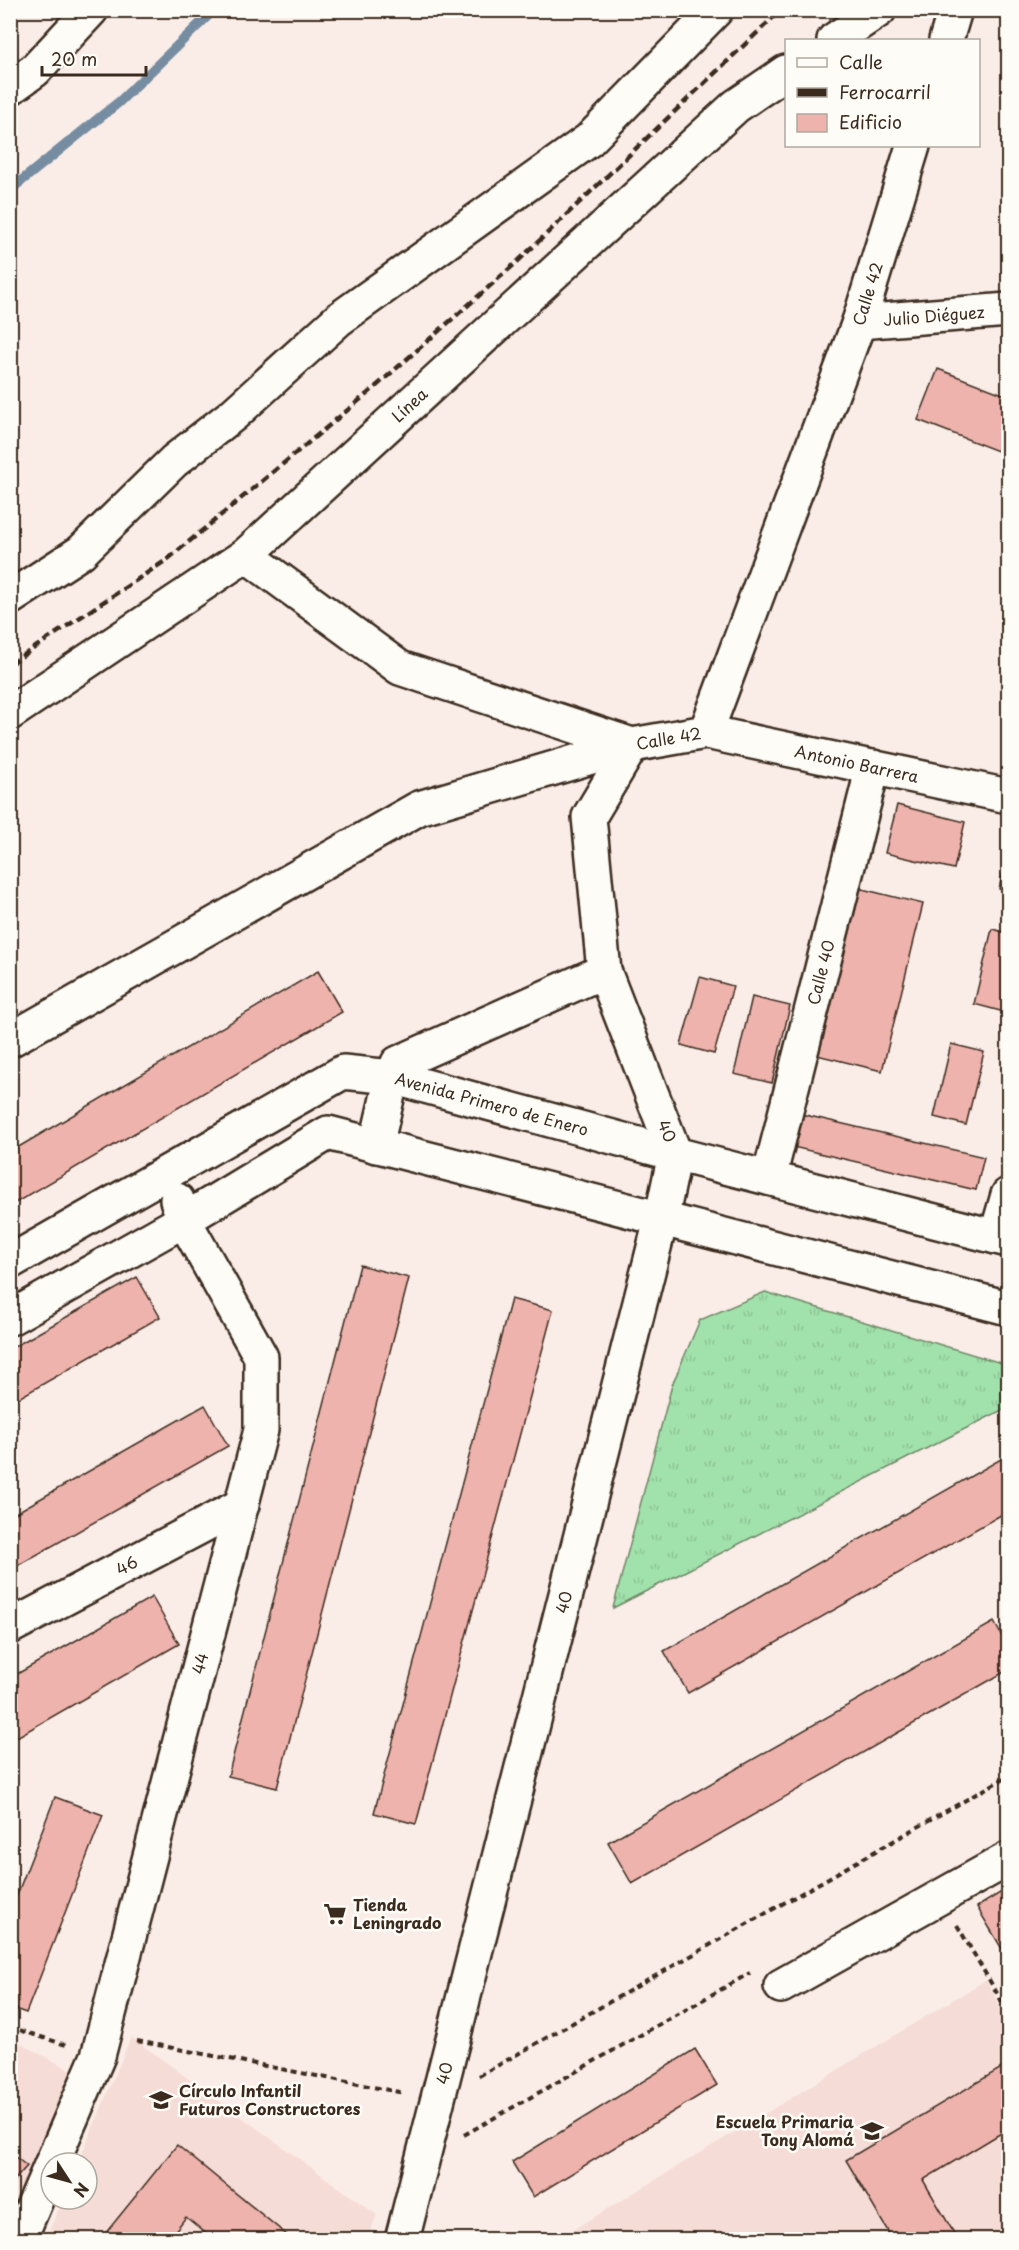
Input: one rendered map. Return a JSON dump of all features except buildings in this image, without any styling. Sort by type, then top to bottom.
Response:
[{"type":"street","points":[[10,88],[35,70],[91,10]]},
{"type":"street","points":[[10,598],[81,552],[174,461],[234,414],[339,319],[589,140],[716,10]]},
{"type":"street","points":[[836,39],[879,10]]},
{"type":"street","points":[[946,39],[955,10]]},
{"type":"street","name":"Línea","points":[[10,713],[246,555],[736,106],[785,73]]},
{"type":"street","name":"Calle 42","points":[[604,971],[589,817],[632,745],[706,732],[859,322],[913,147]]},
{"type":"street","name":"Julio Diéguez","points":[[859,322],[1008,310]]},
{"type":"street","points":[[246,555],[400,668],[632,745]]},
{"type":"street","name":"Antonio Barrera","points":[[706,732],[1008,796]]},
{"type":"street","points":[[10,1040],[419,808],[632,745]]},
{"type":"street","name":"Calle 40","points":[[769,1178],[873,767]]},
{"type":"street","points":[[376,1146],[392,1077],[398,1063],[604,971]]},
{"type":"street","name":"40","points":[[402,2240],[661,1220],[675,1154],[604,971]]},
{"type":"street","name":"Avenida Primero de Enero","points":[[10,1262],[343,1072],[392,1077],[1002,1239]]},
{"type":"street","points":[[10,1318],[184,1220],[328,1133],[1008,1308]]},
{"type":"street","name":"44","points":[[57,2151],[101,2045],[261,1430],[261,1357],[184,1220],[167,1174]]},
{"type":"street","points":[[1002,1239],[1008,1195]]},
{"type":"street","name":"46","points":[[10,1627],[242,1505]]},
{"type":"street","points":[[781,1986],[1008,1860]]},
{"type":"street","name":"44","points":[[19,2240],[39,2194]]},
{"type":"path","points":[[10,2027],[101,2045],[437,2100],[1008,1776]]},
{"type":"path","points":[[941,1897],[1008,2012]]},
{"type":"path","points":[[423,2158],[751,1972]]},
{"type":"shaded area","name":"Escuela Primaria Tony Alomá","points":[[986,1980],[1008,2023],[1008,2239],[556,2240]]},
{"type":"shaded area","name":"Círculo Infantil Futuros Constructores","points":[[131,2037],[377,2215],[367,2239],[45,2240],[58,2211],[99,2211],[99,2151],[83,2151]]},
{"type":"shaded area","points":[[11,2038],[72,2071],[11,2223]]},
{"type":"green space","points":[[765,1292],[1008,1365],[1008,1407],[613,1608],[672,1385],[700,1320]]},
{"type":"waterway","points":[[10,190],[119,102],[214,10]]},
{"type":"railway","points":[[10,664],[168,559],[373,389],[516,263],[781,10]]},
{"type":"place","name":"Tienda Leningrado","points":[[335,1914]]},
{"type":"place","name":"Círculo Infantil Futuros Constructores","points":[[161,2100]]},
{"type":"place","name":"Escuela Primaria Tony Alomá","points":[[872,2131]]}]
